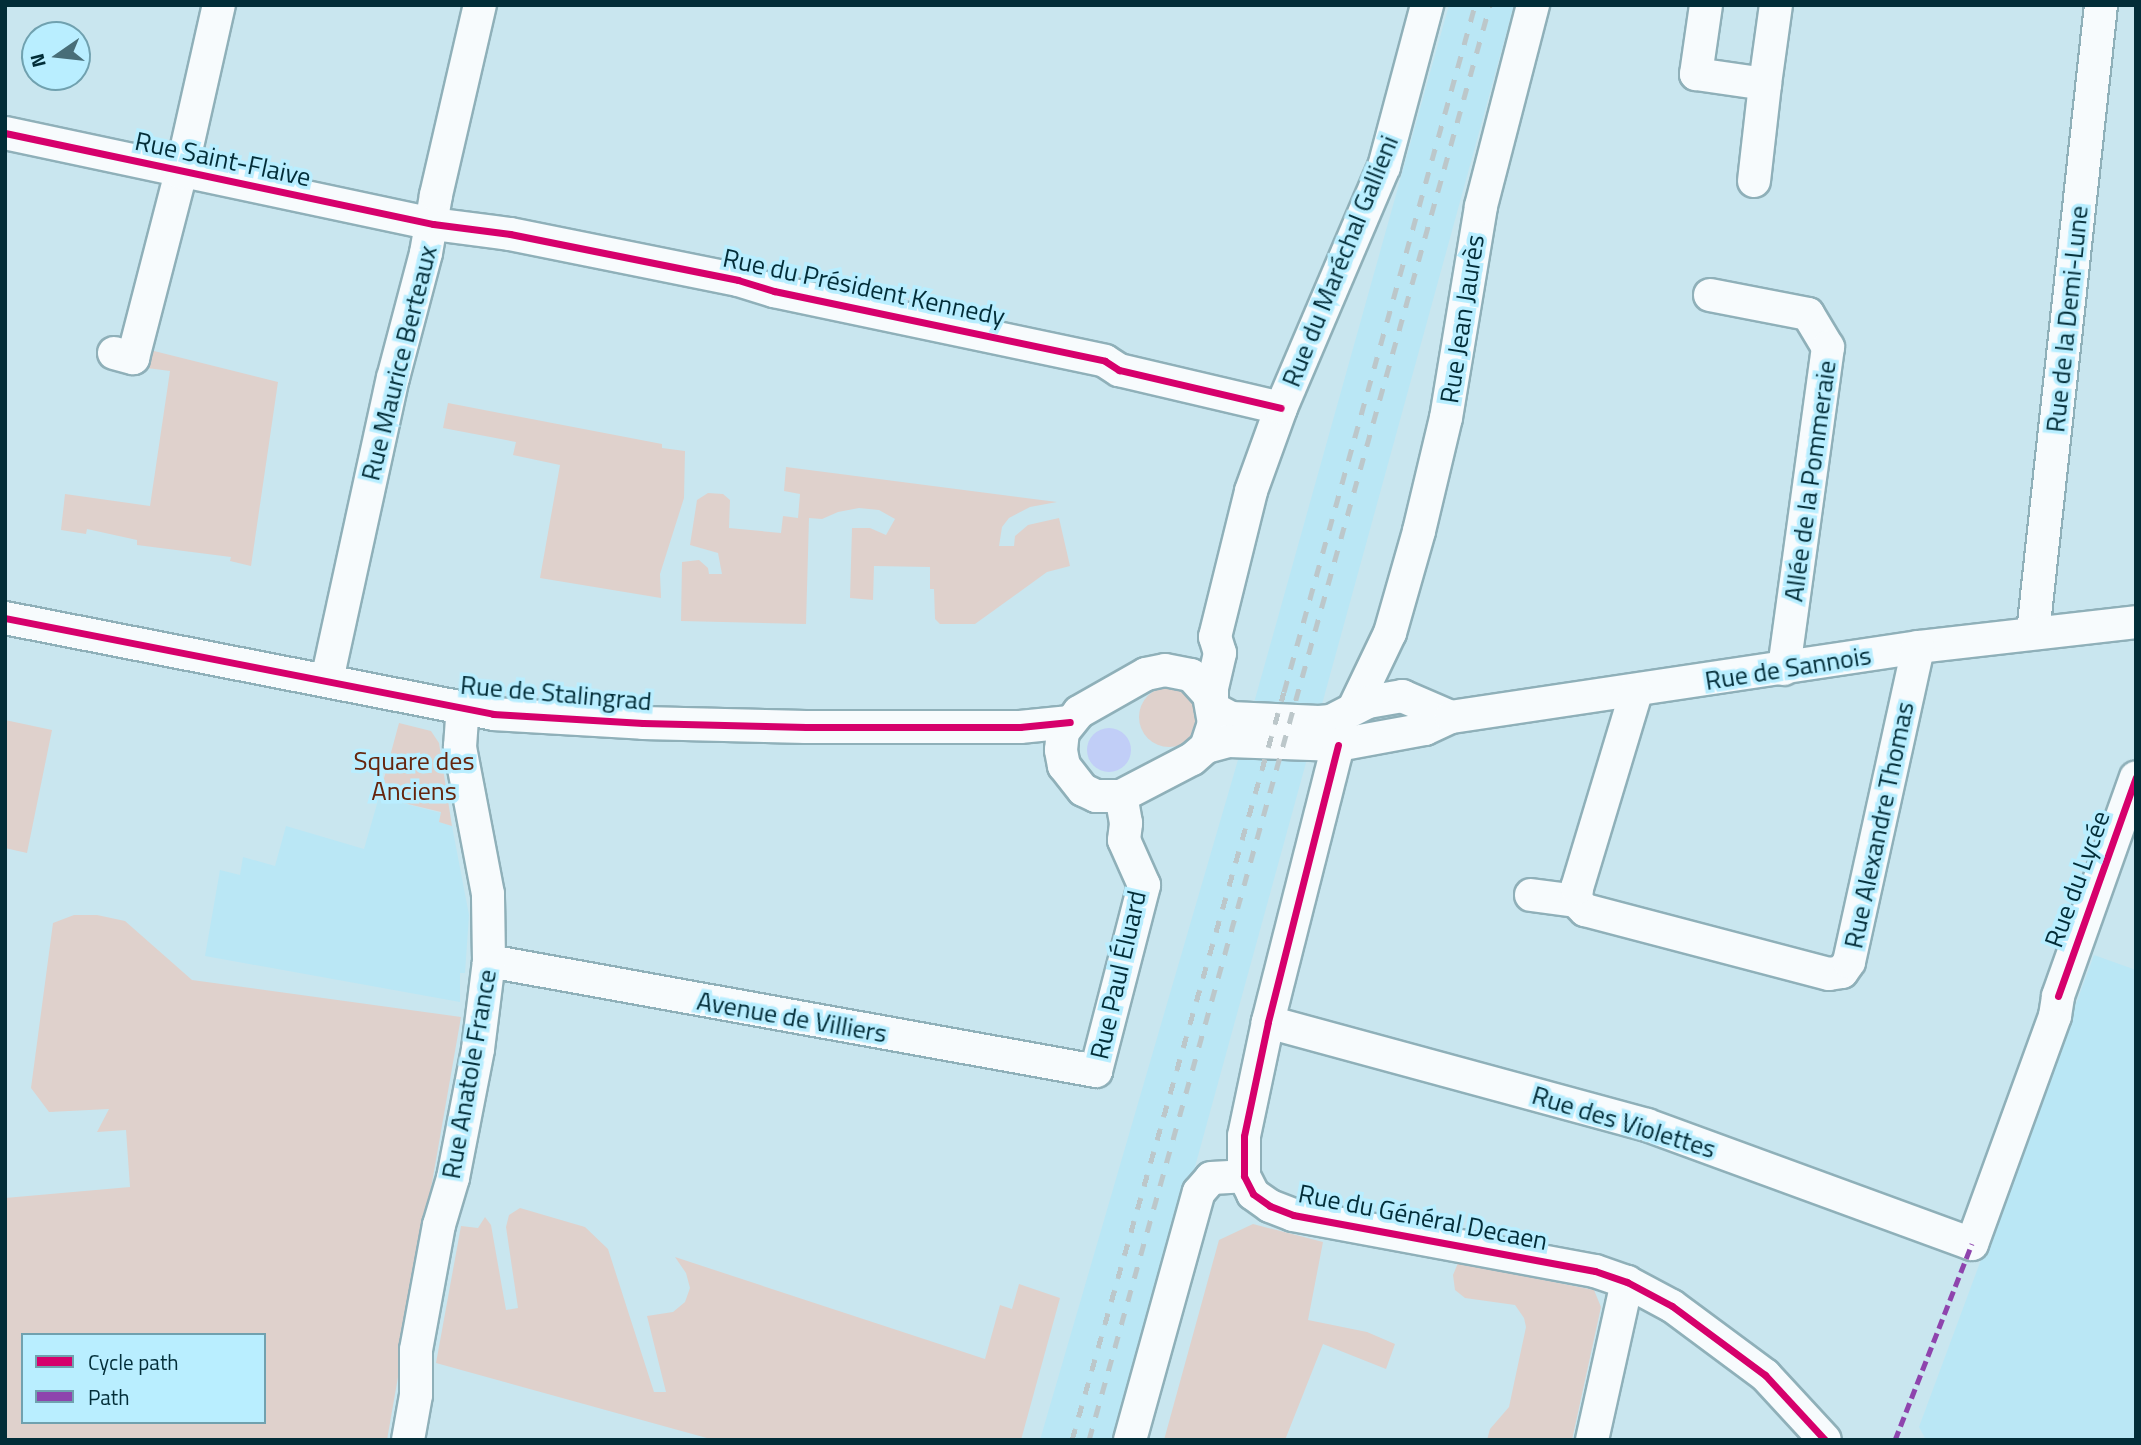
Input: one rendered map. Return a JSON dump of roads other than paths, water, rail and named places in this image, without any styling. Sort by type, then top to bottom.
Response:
[{"type":"street","points":[[114,353],[133,358],[181,173],[219,5]]},
{"type":"street","name":"Rue Maurice Berteaux","points":[[327,680],[393,378],[433,224],[436,195],[480,5]]},
{"type":"street","name":"Rue du Maréchal Gallieni","points":[[1213,706],[1220,653],[1215,637],[1251,491],[1281,408],[1384,167],[1427,5]]},
{"type":"street","name":"Rue Jean Jaurès","points":[[1355,706],[1390,633],[1446,418],[1480,206],[1533,5]]},
{"type":"street","points":[[1706,5],[1696,74],[1765,84]]},
{"type":"street","points":[[1754,181],[1776,5]]},
{"type":"street","name":"Rue de la Demi-Lune","points":[[2033,633],[2101,5]]},
{"type":"street","name":"Rue Saint-Flaive","points":[[5,133],[181,173],[433,224]]},
{"type":"street","name":"Rue du Président Kennedy","points":[[433,224],[510,234],[738,280],[774,291],[1105,361],[1119,370],[1281,408]]},
{"type":"street","name":"Allée de la Pommeraie","points":[[1710,295],[1808,314],[1828,347],[1784,669]]},
{"type":"street","name":"Rue de Stalingrad","points":[[5,618],[506,715],[695,725],[937,728],[1070,722]]},
{"type":"street","name":"Rue de Sannois","points":[[1206,747],[1229,741],[1348,744],[1425,729],[1451,717],[1918,647],[2132,624]]},
{"type":"street","name":"Rue Jean Jaurès","points":[[1390,633],[1390,696]]},
{"type":"street","points":[[1165,670],[1191,675],[1201,684],[1213,706],[1214,723],[1206,747],[1192,759],[1109,796],[1074,783],[1064,766],[1061,740],[1070,722],[1079,712],[1146,674],[1165,670],[1215,637]]},
{"type":"street","name":"Rue Alexandre Thomas","points":[[1531,895],[1576,901],[1585,910],[1829,974],[1842,972],[1849,962],[1918,647]]},
{"type":"street","points":[[1576,901],[1577,888],[1636,691]]},
{"type":"street","points":[[1130,1440],[1199,1192],[1211,1178],[1244,1177],[1244,1136],[1268,1022],[1348,744],[1380,722],[1390,696]]},
{"type":"street","points":[[1213,706],[1231,718],[1319,722],[1331,721],[1355,706],[1390,696],[1402,696],[1451,717]]},
{"type":"street","name":"Rue Anatole France","points":[[408,1440],[416,1395],[416,1350],[439,1225],[453,1178],[478,1049],[489,961],[488,894],[460,747],[463,708]]},
{"type":"street","name":"Rue du Lycée","points":[[1972,1244],[2055,1016],[2058,996],[2136,777]]},
{"type":"street","name":"Rue Paul Éluard","points":[[1096,1071],[1144,885],[1124,840],[1112,832],[1109,796]]},
{"type":"street","name":"Avenue de Villiers","points":[[489,961],[1096,1071]]},
{"type":"street","name":"Rue des Violettes","points":[[1268,1022],[1647,1125],[1972,1244]]},
{"type":"street","name":"Rue du Général Decaen","points":[[1244,1177],[1260,1201],[1293,1215],[1595,1271],[1627,1282],[1672,1306],[1765,1375],[1825,1440]]},
{"type":"street","points":[[1592,1440],[1627,1282]]},
{"type":"railway","points":[[1072,1440],[1475,5]]},
{"type":"railway","points":[[1089,1440],[1490,5]]},
{"type":"park label","name":"Square des Anciens","points":[[414,776]]}]
